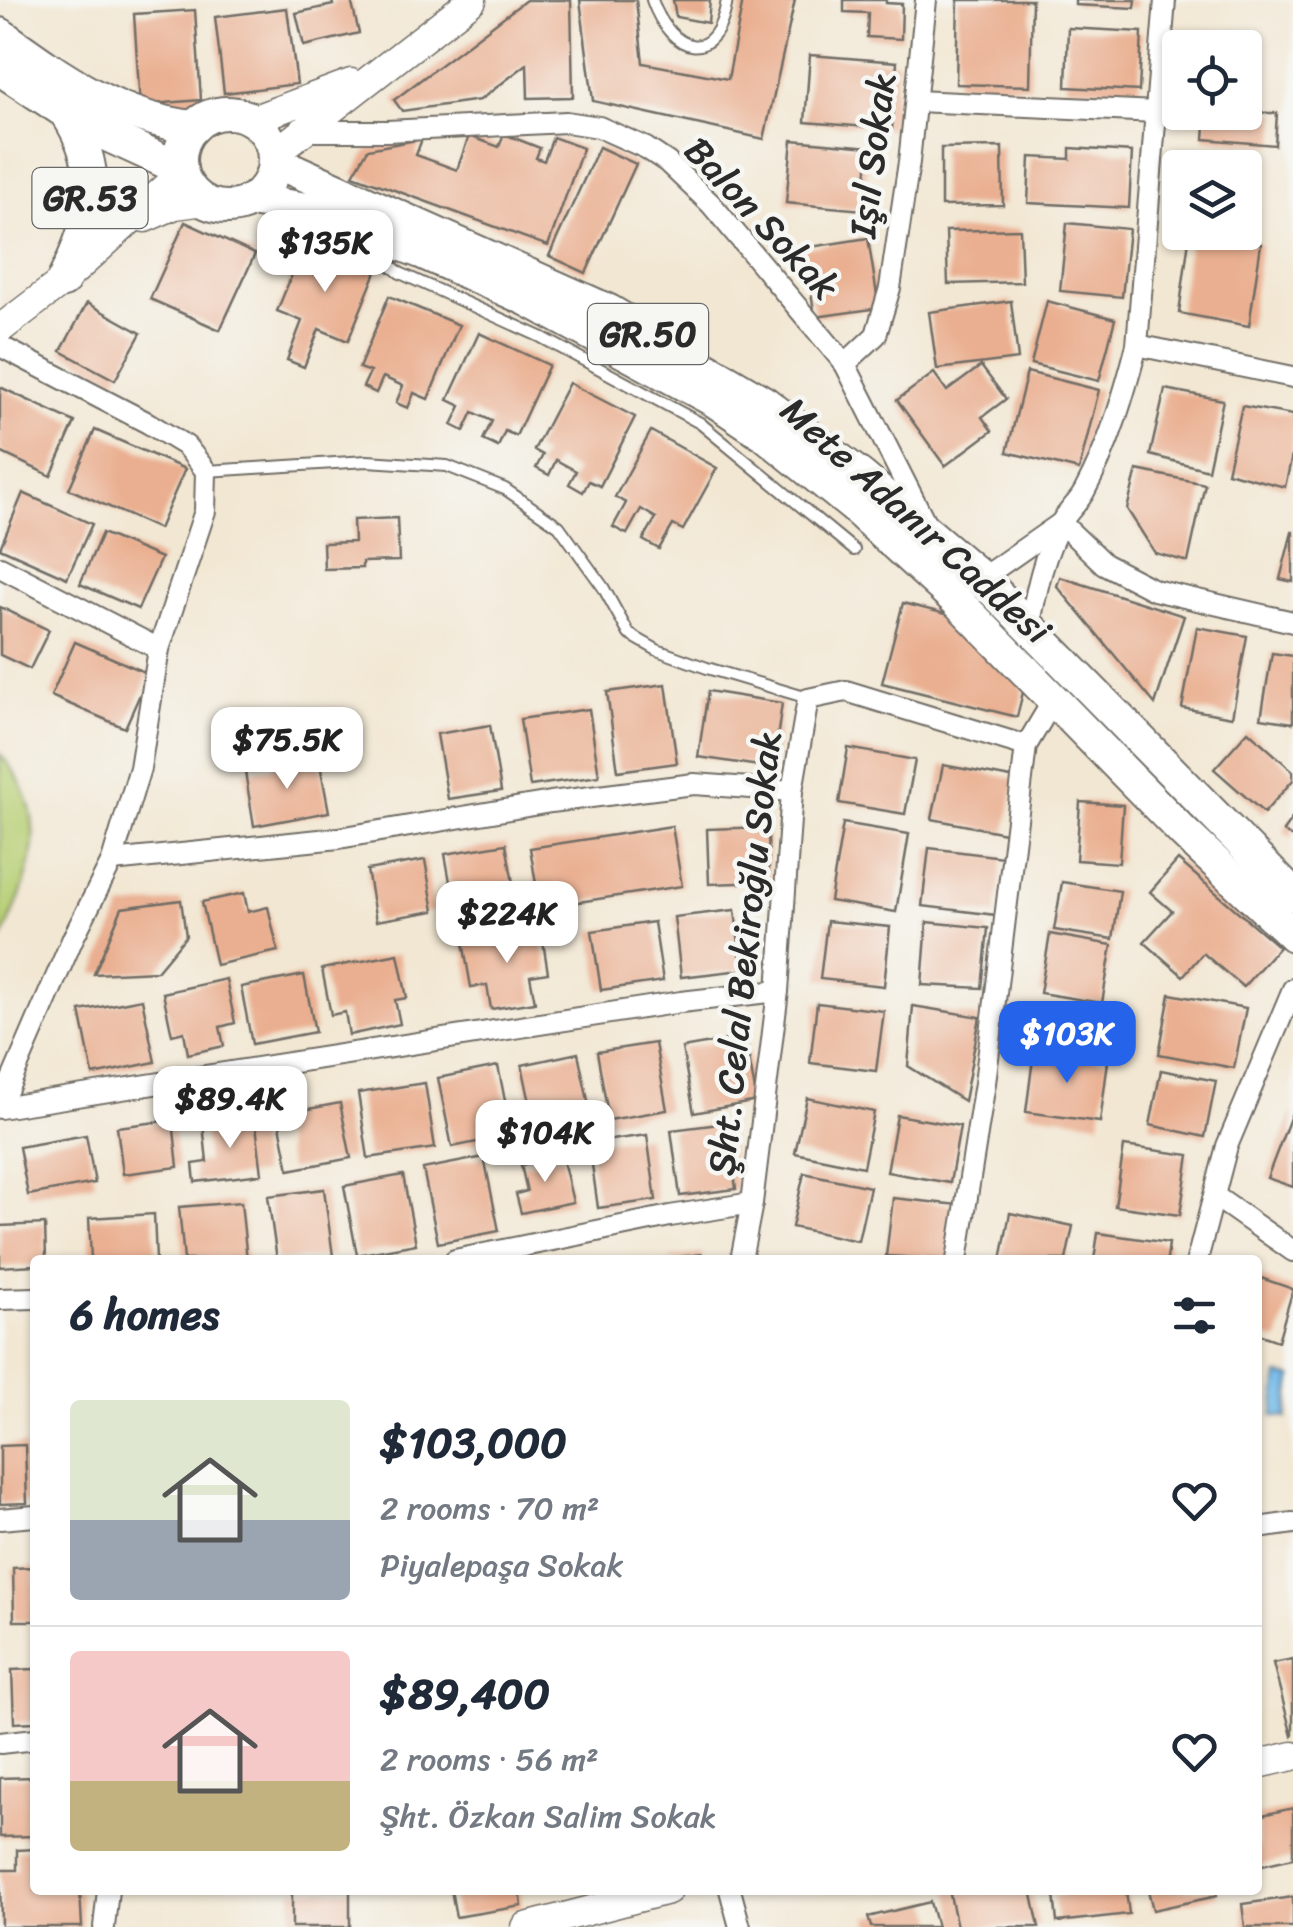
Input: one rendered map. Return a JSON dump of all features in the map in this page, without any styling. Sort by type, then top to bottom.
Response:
[{"type":"main road","points":[[0,34],[100,99],[157,123],[194,126]]},
{"type":"main road","points":[[0,69],[67,114],[181,171]]},
{"type":"main road","points":[[205,201],[187,184],[181,171],[182,146],[194,126],[222,113],[238,114],[263,129],[274,158],[271,176],[263,190],[250,200]]},
{"type":"main road","name":"GR.53","points":[[63,281],[83,242],[90,207],[88,157],[83,139],[67,114]]},
{"type":"main road","name":"Mete Adanır Caddesi","points":[[274,158],[608,311],[765,403],[862,476],[980,578],[1293,895]]},
{"type":"main road","name":"Mete Adanır Caddesi","points":[[250,200],[313,210],[526,299],[707,412],[764,434],[853,506],[956,600],[1184,833],[1293,935]]},
{"type":"main road","name":"GR.50","points":[[205,201],[236,206],[250,200]]},
{"type":"street","points":[[274,158],[472,0]]},
{"type":"street","name":"Işıl Sokak","points":[[845,364],[876,335],[890,288],[926,0]]},
{"type":"street","points":[[1029,628],[1038,582],[1061,523],[1083,494],[1102,452],[1124,397],[1137,345],[1165,0]]},
{"type":"street","points":[[252,120],[376,74]]},
{"type":"street","points":[[916,101],[1157,112]]},
{"type":"street","name":"Balon Sokak","points":[[306,131],[566,122],[599,126],[629,138],[668,162],[711,204],[845,364],[932,536]]},
{"type":"street","name":"GR.53","points":[[126,226],[181,171]]},
{"type":"street","name":"GR.53","points":[[126,226],[175,205],[205,201]]},
{"type":"street","points":[[63,281],[126,226]]},
{"type":"street","name":"GR.53","points":[[0,329],[63,281]]},
{"type":"street","points":[[1137,345],[1293,377]]},
{"type":"street","points":[[0,346],[148,422],[186,446],[206,471],[204,510],[160,649],[140,768],[112,861],[73,938],[0,1108]]},
{"type":"street","points":[[956,600],[980,578],[1061,523]]},
{"type":"street","points":[[1061,523],[1104,564],[1154,590],[1293,622]]},
{"type":"street","points":[[0,567],[160,649]]},
{"type":"street","name":"Şht. Celal Bekiroğlu Sokak","points":[[742,1255],[778,991],[792,791],[808,698],[846,691],[1026,746]]},
{"type":"street","points":[[958,1255],[984,1083],[1026,746],[1054,698]]},
{"type":"street","points":[[112,861],[339,838],[550,802],[694,784],[792,791]]},
{"type":"street","points":[[1199,1255],[1227,1146],[1293,989]]},
{"type":"street","points":[[0,1108],[681,1002],[778,991]]},
{"type":"street","points":[[1216,1197],[1293,1251]]},
{"type":"street","points":[[479,1255],[752,1203]]},
{"type":"street","points":[[0,1300],[30,1298]]},
{"type":"street","points":[[0,1519],[30,1516]]},
{"type":"street","points":[[1262,1527],[1293,1523]]},
{"type":"street","points":[[0,1743],[30,1740]]},
{"type":"street","points":[[1262,1763],[1293,1756]]},
{"type":"street","points":[[104,1927],[107,1895]]},
{"type":"street","points":[[731,1895],[740,1927]]},
{"type":"street","points":[[526,1927],[620,1896]]},
{"type":"lane","points":[[652,0],[658,19],[671,36],[696,46],[714,38],[722,26],[727,0]]},
{"type":"lane","points":[[707,412],[854,550]]},
{"type":"lane","points":[[206,471],[367,461],[447,466],[506,489],[558,526],[603,587],[628,634],[657,650],[808,698]]},
{"type":"green space","points":[[0,754],[18,778],[28,801],[33,847],[21,894],[0,944]]},
{"type":"water","points":[[1279,1375],[1292,1377],[1287,1418],[1273,1416]]},
{"type":"building","points":[[332,0],[351,0],[359,33],[304,46],[296,13],[333,5]]},
{"type":"building","points":[[526,0],[571,0],[573,97],[528,98],[527,64],[480,100],[402,111],[394,100]]},
{"type":"building","points":[[580,0],[636,0],[643,63],[728,79],[743,0],[795,0],[764,139],[593,101]]},
{"type":"building","points":[[673,0],[710,0],[708,23],[676,17]]},
{"type":"building","points":[[844,0],[902,4],[901,39],[867,37],[868,13],[844,12]]},
{"type":"building","points":[[958,0],[1032,0],[1030,86],[956,84]]},
{"type":"building","points":[[1075,0],[1136,0],[1135,8],[1075,5]]},
{"type":"building","points":[[287,8],[297,84],[224,93],[215,17]]},
{"type":"building","points":[[195,10],[201,100],[140,105],[134,14]]},
{"type":"building","points":[[1068,28],[1142,32],[1139,91],[1066,87]]},
{"type":"building","points":[[810,55],[897,62],[892,129],[805,122]]},
{"type":"building","points":[[1262,113],[1277,113],[1275,145],[1204,139],[1205,130],[1262,130]]},
{"type":"building","points":[[504,134],[540,148],[536,158],[544,161],[553,137],[583,148],[548,246],[353,175],[368,149],[422,139],[416,155],[457,170],[469,136],[499,147]]},
{"type":"building","points":[[792,140],[869,147],[863,210],[786,203]]},
{"type":"building","points":[[599,147],[636,164],[586,273],[549,256]]},
{"type":"building","points":[[1002,147],[1003,205],[941,206],[941,148]]},
{"type":"building","points":[[1070,148],[1132,152],[1129,208],[1028,203],[1030,157],[1070,159]]},
{"type":"building","points":[[185,222],[255,254],[220,330],[150,299]]},
{"type":"building","points":[[1067,223],[1129,229],[1122,297],[1060,291]]},
{"type":"building","points":[[1020,229],[1022,282],[948,284],[946,231]]},
{"type":"building","points":[[307,238],[378,267],[348,341],[319,329],[304,367],[287,360],[302,321],[277,311]]},
{"type":"building","points":[[868,238],[879,308],[815,317],[804,248]]},
{"type":"building","points":[[1188,250],[1260,250],[1249,326],[1179,313]]},
{"type":"building","points":[[389,296],[459,325],[428,399],[414,393],[408,408],[396,403],[403,386],[383,377],[376,393],[363,387],[370,372],[359,368]]},
{"type":"building","points":[[1011,301],[1018,359],[937,369],[929,312]]},
{"type":"building","points":[[1047,301],[1115,319],[1099,381],[1031,364]]},
{"type":"building","points":[[87,303],[141,333],[115,380],[61,351]]},
{"type":"building","points":[[479,333],[549,365],[516,436],[505,431],[498,447],[483,440],[492,421],[473,412],[464,431],[452,425],[461,406],[448,400]]},
{"type":"building","points":[[981,366],[1006,399],[982,417],[992,431],[945,466],[897,400],[934,373],[947,391]]},
{"type":"building","points":[[1027,372],[1099,390],[1079,470],[1007,452]]},
{"type":"building","points":[[569,383],[635,417],[600,486],[589,481],[583,492],[569,484],[576,471],[556,460],[549,475],[536,468],[543,455],[534,450]]},
{"type":"building","points":[[0,387],[75,422],[51,476],[0,452]]},
{"type":"building","points":[[1165,389],[1223,400],[1208,470],[1150,455]]},
{"type":"building","points":[[1242,406],[1293,415],[1293,451],[1285,487],[1227,472]]},
{"type":"building","points":[[95,430],[185,469],[159,529],[69,489]]},
{"type":"building","points":[[651,431],[717,468],[683,530],[673,525],[659,549],[643,540],[656,518],[641,509],[627,534],[613,527],[626,503],[615,497]]},
{"type":"building","points":[[1137,470],[1205,484],[1188,562],[1155,553],[1127,509]]},
{"type":"building","points":[[23,493],[92,524],[67,578],[0,548]]},
{"type":"building","points":[[397,518],[399,561],[362,562],[362,568],[324,569],[323,543],[354,542],[353,520]]},
{"type":"building","points":[[1293,532],[1293,582],[1280,579]]},
{"type":"building","points":[[102,533],[161,558],[138,609],[80,584]]},
{"type":"building","points":[[1060,577],[1184,616],[1155,704],[1057,586]]},
{"type":"building","points":[[903,603],[954,616],[1024,688],[1017,717],[882,683]]},
{"type":"building","points":[[0,607],[49,630],[30,669],[0,655]]},
{"type":"building","points":[[1197,627],[1247,636],[1232,717],[1182,708]]},
{"type":"building","points":[[75,642],[149,674],[125,728],[51,696]]},
{"type":"building","points":[[1272,653],[1293,656],[1293,723],[1261,718]]},
{"type":"building","points":[[666,684],[677,763],[618,771],[607,692]]},
{"type":"building","points":[[708,691],[782,703],[773,768],[698,757]]},
{"type":"building","points":[[589,709],[599,776],[530,786],[520,719]]},
{"type":"building","points":[[490,725],[501,791],[448,799],[437,734]]},
{"type":"building","points":[[1248,731],[1293,771],[1293,780],[1264,813],[1214,769]]},
{"type":"building","points":[[848,748],[915,760],[905,814],[839,803]]},
{"type":"building","points":[[319,759],[329,812],[254,826],[245,772]]},
{"type":"building","points":[[943,765],[1016,779],[1005,833],[932,819]]},
{"type":"building","points":[[1080,802],[1123,805],[1119,863],[1076,860]]},
{"type":"building","points":[[1293,817],[1293,838],[1283,831]]},
{"type":"building","points":[[843,823],[909,834],[896,912],[830,901]]},
{"type":"building","points":[[672,826],[682,886],[540,908],[530,848]]},
{"type":"building","points":[[768,827],[769,882],[709,884],[707,829]]},
{"type":"building","points":[[506,844],[518,911],[457,921],[445,854]]},
{"type":"building","points":[[929,848],[1003,857],[996,915],[922,906]]},
{"type":"building","points":[[425,860],[434,911],[376,921],[367,870]]},
{"type":"building","points":[[1178,860],[1279,947],[1243,987],[1203,953],[1183,976],[1144,942],[1172,911],[1150,892]]},
{"type":"building","points":[[1062,882],[1120,891],[1113,939],[1054,930]]},
{"type":"building","points":[[244,893],[248,912],[268,907],[278,951],[216,965],[202,902]]},
{"type":"building","points":[[181,900],[186,936],[157,971],[94,974],[122,908]]},
{"type":"building","points":[[735,910],[742,970],[681,977],[674,917]]},
{"type":"building","points":[[827,921],[890,927],[884,986],[820,979]]},
{"type":"building","points":[[654,922],[663,981],[601,990],[592,931]]},
{"type":"building","points":[[927,922],[988,928],[982,988],[922,985]]},
{"type":"building","points":[[541,929],[548,973],[530,976],[535,1002],[491,1009],[487,985],[471,987],[463,942]]},
{"type":"building","points":[[1050,934],[1112,945],[1102,1003],[1040,993]]},
{"type":"building","points":[[398,954],[407,998],[395,1000],[400,1024],[349,1035],[345,1012],[331,1015],[322,969]]},
{"type":"building","points":[[304,975],[315,1032],[252,1044],[241,987]]},
{"type":"building","points":[[226,979],[235,1023],[220,1027],[224,1046],[188,1054],[184,1032],[172,1035],[163,993]]},
{"type":"building","points":[[1170,994],[1246,1008],[1234,1068],[1159,1054]]},
{"type":"building","points":[[142,999],[155,1062],[93,1075],[80,1011]]},
{"type":"building","points":[[817,1003],[884,1011],[876,1071],[810,1063]]},
{"type":"building","points":[[913,1006],[980,1017],[964,1101],[908,1066]]},
{"type":"building","points":[[745,1037],[757,1101],[694,1113],[682,1048]]},
{"type":"building","points":[[655,1043],[667,1110],[609,1120],[597,1052]]},
{"type":"building","points":[[1034,1051],[1108,1061],[1100,1122],[1026,1112]]},
{"type":"building","points":[[578,1053],[590,1110],[534,1122],[522,1065]]},
{"type":"building","points":[[498,1066],[512,1135],[452,1147],[438,1078]]},
{"type":"building","points":[[1161,1070],[1216,1081],[1205,1137],[1150,1125]]},
{"type":"building","points":[[425,1083],[435,1148],[368,1158],[358,1093]]},
{"type":"building","points":[[807,1098],[874,1112],[863,1167],[795,1153]]},
{"type":"building","points":[[340,1103],[351,1158],[289,1170],[278,1115]]},
{"type":"building","points":[[1293,1110],[1293,1187],[1267,1178]]},
{"type":"building","points":[[897,1115],[960,1126],[950,1183],[887,1172]]},
{"type":"building","points":[[255,1117],[262,1174],[195,1182],[193,1164],[207,1162],[203,1124]]},
{"type":"building","points":[[173,1120],[178,1167],[123,1174],[117,1127]]},
{"type":"building","points":[[728,1123],[736,1189],[680,1196],[671,1130]]},
{"type":"building","points":[[86,1135],[95,1183],[28,1195],[19,1147]]},
{"type":"building","points":[[647,1135],[656,1200],[598,1208],[589,1143]]},
{"type":"building","points":[[1124,1146],[1189,1155],[1180,1215],[1115,1206]]},
{"type":"building","points":[[562,1156],[573,1202],[521,1213],[516,1194],[527,1191],[521,1165]]},
{"type":"building","points":[[484,1157],[499,1231],[438,1243],[423,1169]]},
{"type":"building","points":[[804,1173],[870,1187],[858,1241],[792,1227]]},
{"type":"building","points":[[403,1175],[416,1244],[357,1255],[344,1186]]},
{"type":"building","points":[[324,1189],[333,1255],[276,1255],[268,1196]]},
{"type":"building","points":[[893,1198],[959,1205],[953,1255],[886,1255]]},
{"type":"building","points":[[241,1202],[246,1255],[184,1255],[179,1207]]},
{"type":"building","points":[[1010,1213],[1073,1226],[1067,1255],[1002,1255]]},
{"type":"building","points":[[154,1214],[156,1255],[91,1255],[89,1218]]},
{"type":"building","points":[[45,1224],[46,1255],[30,1255],[30,1265],[0,1267],[0,1226]]},
{"type":"building","points":[[1098,1233],[1169,1243],[1168,1255],[1095,1255]]},
{"type":"building","points":[[1262,1278],[1293,1289],[1278,1341],[1262,1335]]},
{"type":"building","points":[[25,1445],[27,1503],[0,1504],[0,1446]]},
{"type":"building","points":[[30,1567],[30,1621],[14,1621],[13,1568]]},
{"type":"building","points":[[1293,1659],[1293,1735],[1292,1736],[1273,1663]]},
{"type":"building","points":[[30,1669],[30,1722],[14,1723],[12,1670]]},
{"type":"building","points":[[30,1777],[30,1836],[0,1837],[0,1778]]},
{"type":"building","points":[[1293,1808],[1293,1858],[1262,1865],[1262,1815]]},
{"type":"building","points":[[30,1849],[30,1895],[80,1895],[82,1927],[1,1927],[0,1870],[17,1870],[17,1850]]},
{"type":"building","points":[[292,1895],[350,1895],[350,1927],[292,1927]]},
{"type":"building","points":[[452,1895],[521,1895],[522,1906],[456,1917]]},
{"type":"building","points":[[950,1895],[1032,1895],[1039,1927],[957,1927]]},
{"type":"building","points":[[1054,1895],[1127,1895],[1129,1914],[1057,1922]]},
{"type":"building","points":[[1149,1895],[1217,1895],[1217,1896],[1153,1910]]},
{"type":"building","points":[[1293,1897],[1293,1927],[1245,1927],[1242,1904]]},
{"type":"building","points":[[930,1902],[937,1927],[871,1927],[868,1917]]}]
